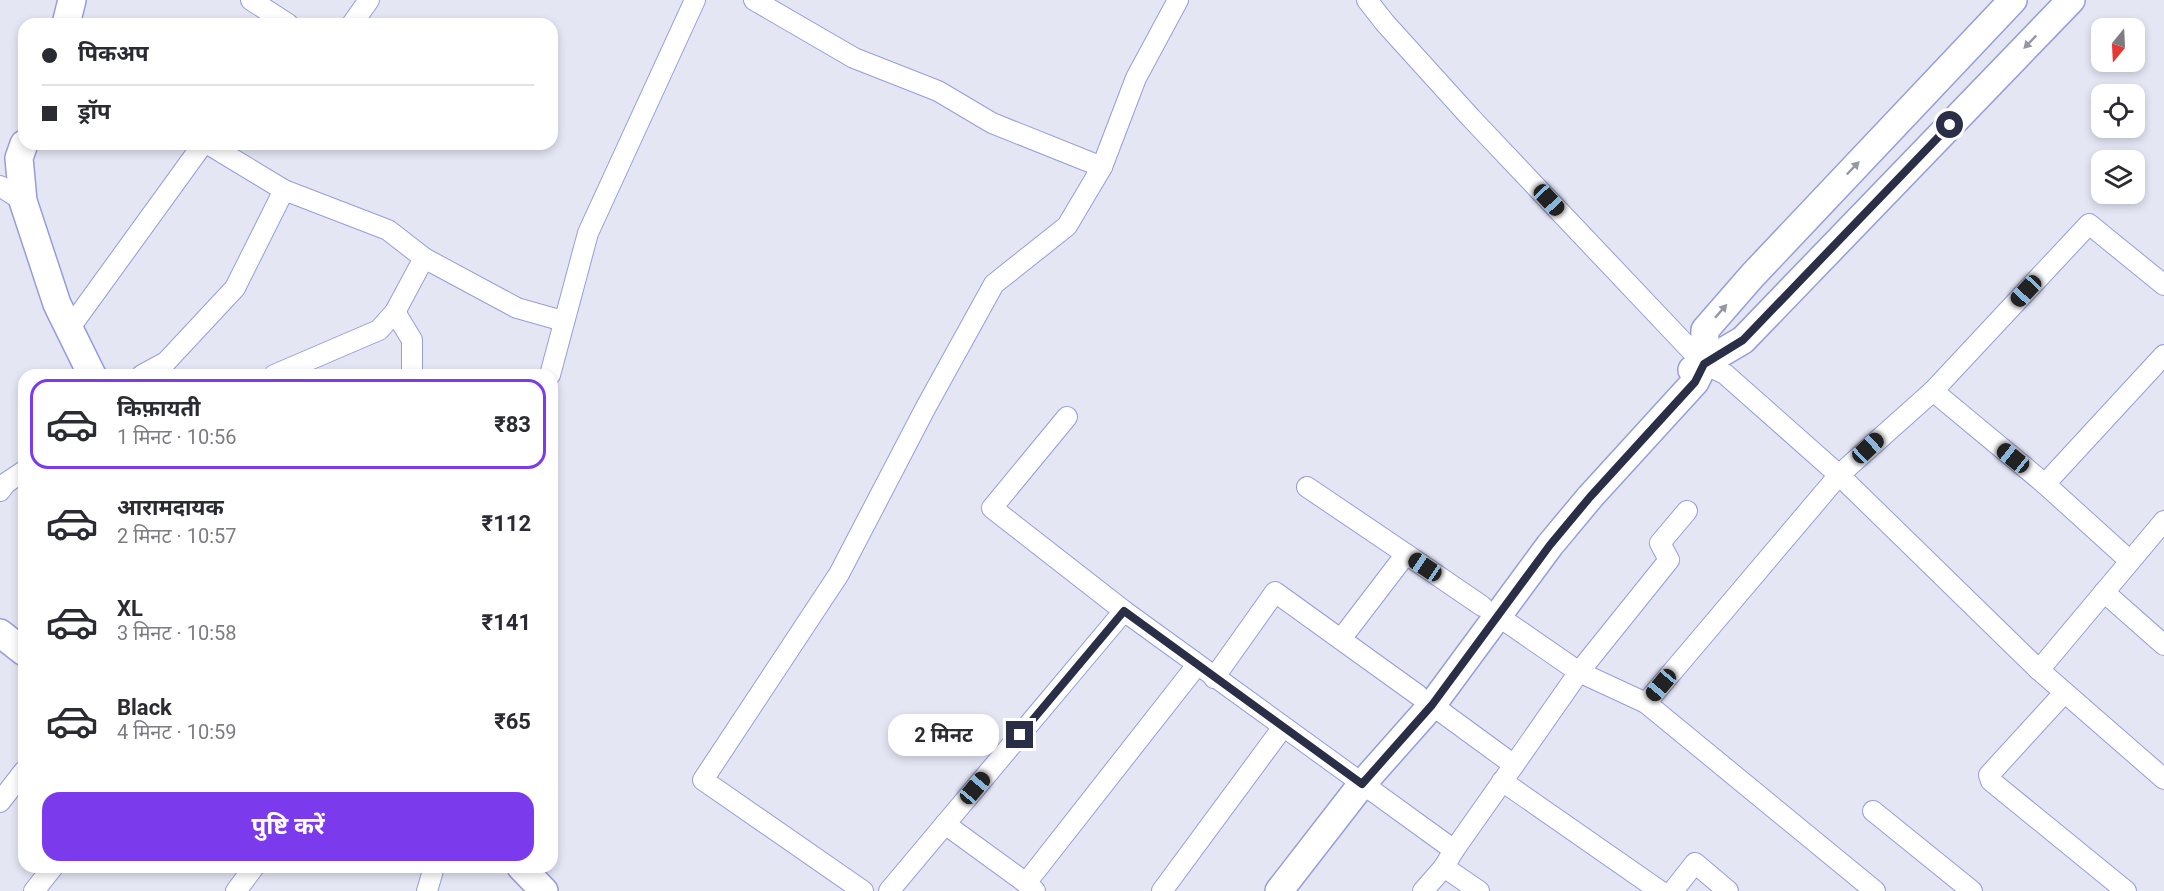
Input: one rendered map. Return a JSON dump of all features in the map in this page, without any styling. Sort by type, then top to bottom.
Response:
[{"type":"street","points":[[68,18],[72,0]]},
{"type":"street","points":[[251,0],[279,18]]},
{"type":"street","points":[[356,18],[369,0]]},
{"type":"street","points":[[551,369],[588,233],[695,0]]},
{"type":"street","points":[[754,0],[854,58],[939,91],[992,123],[1102,167]]},
{"type":"street","points":[[863,891],[703,780],[838,574],[926,406],[994,284],[1067,226],[1102,167],[1136,78],[1178,0]]},
{"type":"street","points":[[1367,0],[1471,118],[1704,364],[1725,374],[1839,475],[2038,670],[2164,779]]},
{"type":"street","points":[[1704,364],[1705,330],[1752,276],[2013,0]]},
{"type":"street","points":[[1279,891],[1362,784],[1490,611],[1534,536],[1575,489],[1687,373],[1743,340],[2071,0]]},
{"type":"street","points":[[22,150],[19,159],[23,201],[57,304],[89,369]]},
{"type":"street","points":[[69,329],[202,150]]},
{"type":"street","points":[[216,150],[284,190],[388,230],[424,258],[517,308],[563,321]]},
{"type":"street","points":[[0,186],[23,201]]},
{"type":"street","points":[[153,369],[166,362],[235,288],[284,190]]},
{"type":"street","points":[[1646,703],[1839,475],[1932,391],[2089,224],[2164,285]]},
{"type":"street","points":[[288,369],[379,330],[395,312],[424,258]]},
{"type":"street","points":[[395,312],[412,340],[412,369]]},
{"type":"street","points":[[2045,484],[2164,355]]},
{"type":"street","points":[[1932,391],[2045,484],[2130,561]]},
{"type":"street","points":[[1067,417],[992,508],[1124,611],[1362,784],[1449,859],[1479,891]]},
{"type":"street","points":[[0,491],[6,483],[18,475]]},
{"type":"street","points":[[1307,486],[1580,672],[1646,703],[1875,891]]},
{"type":"street","points":[[1423,891],[1449,859],[1580,672],[1669,560],[1660,543],[1687,511]]},
{"type":"street","points":[[2038,670],[2164,521]]},
{"type":"street","points":[[1341,639],[1406,554]]},
{"type":"street","points":[[1214,678],[1275,592],[1514,765]]},
{"type":"street","points":[[2104,592],[2164,645]]},
{"type":"street","points":[[889,891],[1124,611]]},
{"type":"street","points":[[0,633],[18,647]]},
{"type":"street","points":[[945,824],[1030,887],[1197,665]]},
{"type":"street","points":[[2064,693],[1989,775],[1992,781],[2126,891]]},
{"type":"street","points":[[1162,891],[1283,727]]},
{"type":"street","points":[[0,802],[18,779]]},
{"type":"street","points":[[1502,781],[1660,891]]},
{"type":"street","points":[[1873,811],[1972,891]]},
{"type":"street","points":[[1673,891],[1695,863],[1728,891]]},
{"type":"street","points":[[34,891],[48,873]]},
{"type":"street","points":[[236,891],[250,873]]},
{"type":"street","points":[[427,891],[433,873]]},
{"type":"street","points":[[527,873],[544,891]]},
{"type":"route","points":[[1020,735],[1124,611],[1362,784],[1432,705],[1550,545],[1590,497],[1695,382],[1704,364],[1743,340],[1950,125]]}]
